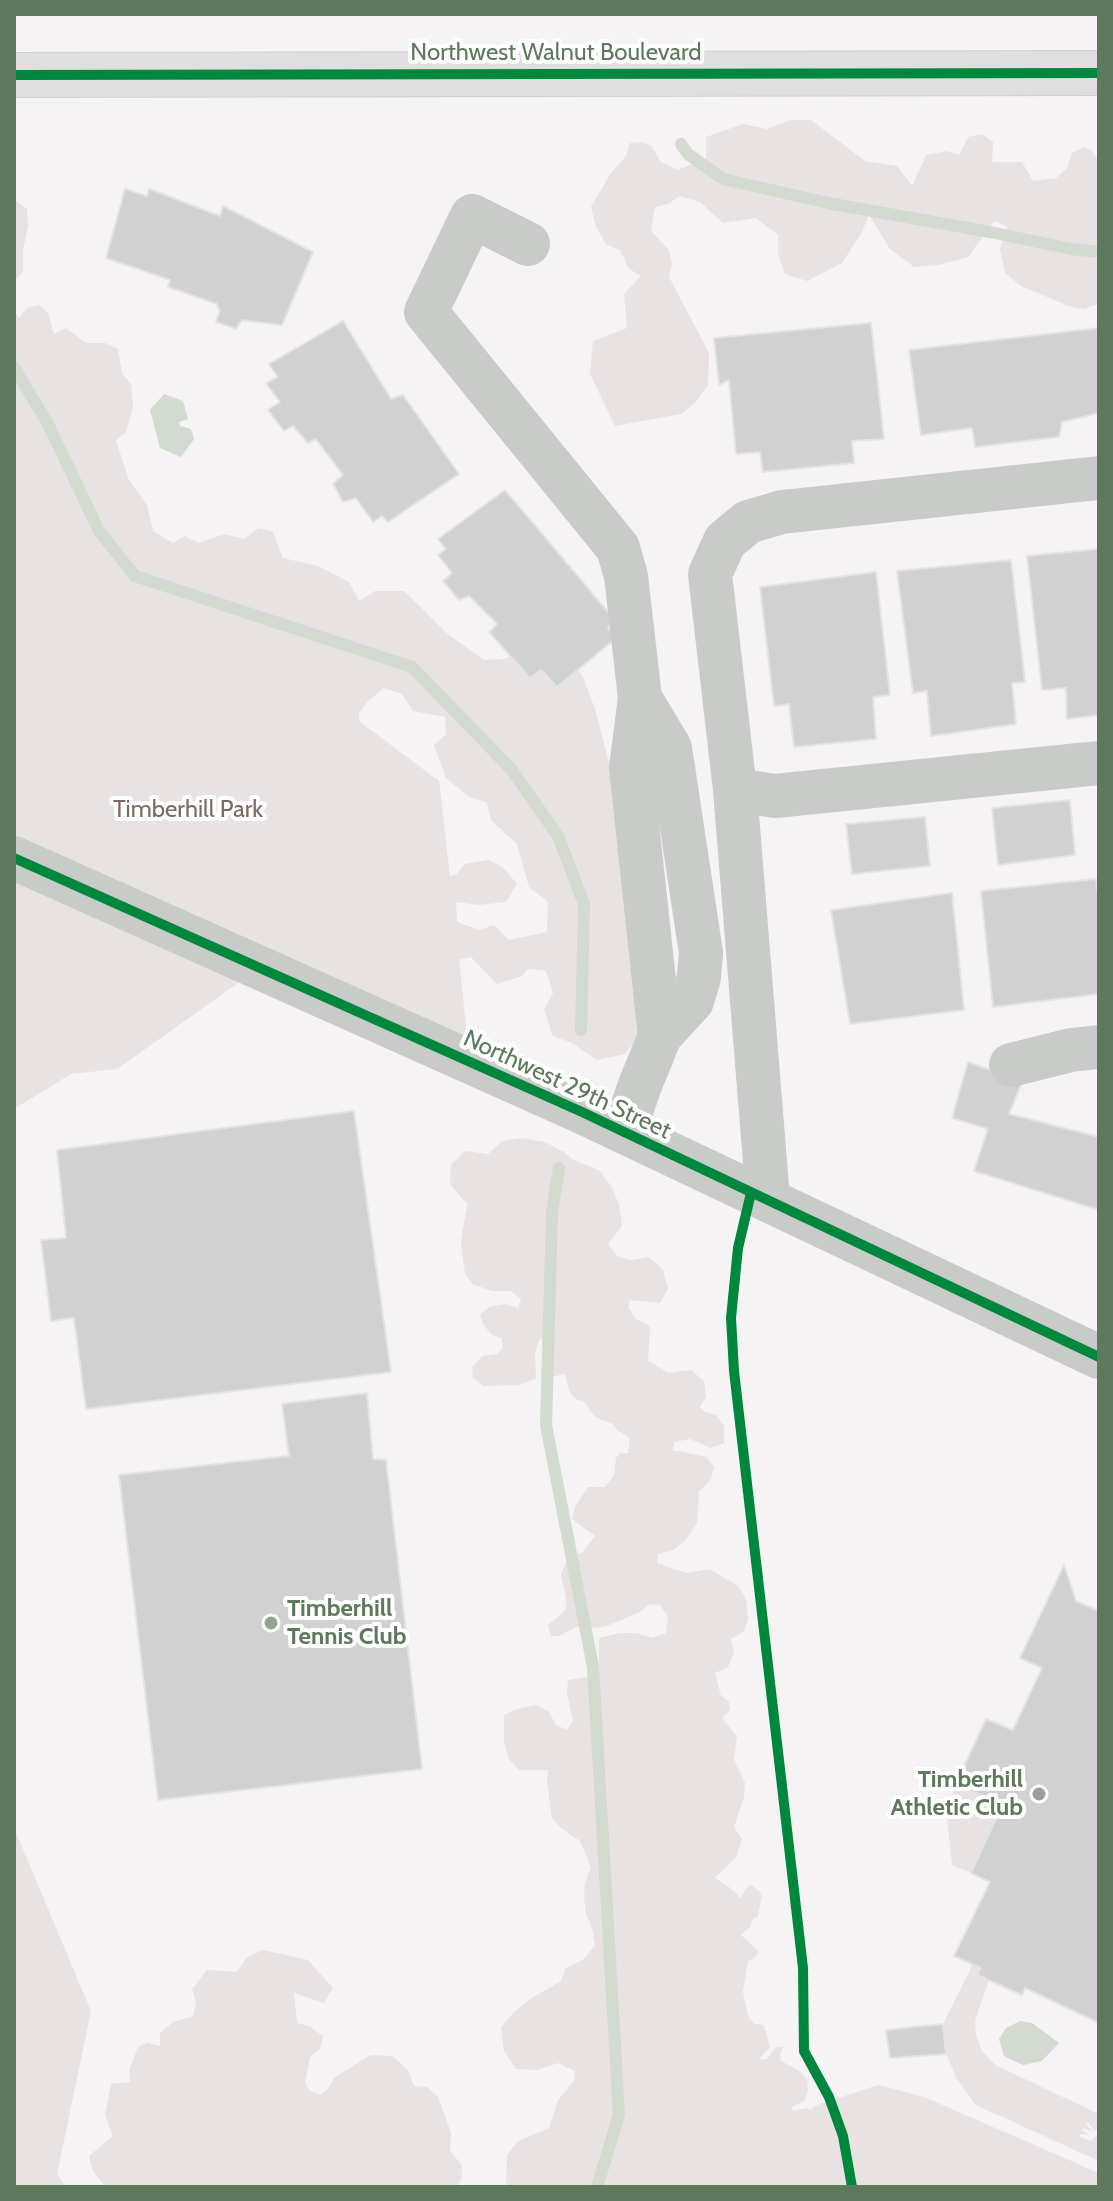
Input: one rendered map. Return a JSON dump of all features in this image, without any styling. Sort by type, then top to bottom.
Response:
[{"type":"main road","name":"Northwest Walnut Boulevard","points":[[14,75],[1099,73]]},
{"type":"street","points":[[528,244],[472,216],[426,312],[618,548],[626,576],[640,698],[631,768],[660,1036]]},
{"type":"street","points":[[768,1199],[735,790],[710,574],[725,541],[748,522],[782,512],[1099,478]]},
{"type":"street","points":[[624,1132],[660,1036],[692,1001],[699,977],[701,953],[670,748],[640,698]]},
{"type":"street","points":[[735,790],[775,796],[1099,763]]},
{"type":"street","points":[[641,851],[685,849]]},
{"type":"street","name":"Northwest 29th Street","points":[[14,858],[624,1132],[1099,1357]]},
{"type":"street","points":[[1011,1065],[1071,1050],[1099,1047]]},
{"type":"green space","points":[[790,120],[811,120],[865,161],[897,166],[912,186],[926,155],[947,151],[959,155],[968,137],[982,134],[993,142],[992,162],[1022,162],[1033,181],[1056,178],[1067,168],[1072,153],[1084,147],[1092,151],[1099,162],[1099,303],[1084,309],[1071,307],[1021,286],[1005,273],[1000,249],[1007,226],[994,221],[968,257],[939,265],[914,267],[890,249],[869,215],[842,263],[807,281],[785,274],[778,254],[778,235],[756,218],[723,223],[700,202],[680,196],[668,204],[655,207],[651,231],[669,250],[672,264],[669,277],[709,353],[708,385],[696,402],[681,414],[615,426],[590,374],[593,341],[627,328],[624,294],[641,276],[628,268],[621,251],[606,244],[596,227],[591,207],[609,176],[626,156],[630,143],[642,142],[651,146],[661,162],[678,170],[706,158],[706,137],[743,124],[767,129]]},
{"type":"green space","points":[[14,199],[27,209],[28,226],[23,271],[14,282]]},
{"type":"green space","name":"Timberhill Park","points":[[39,305],[48,313],[54,334],[66,328],[86,343],[105,343],[118,349],[122,373],[131,384],[133,407],[126,432],[116,440],[128,478],[147,505],[153,531],[173,543],[184,536],[199,543],[224,534],[244,539],[258,528],[273,532],[283,558],[318,566],[349,582],[359,601],[375,591],[404,591],[449,635],[484,660],[503,659],[538,648],[573,662],[583,677],[595,709],[612,774],[642,1032],[625,1054],[597,1060],[572,1043],[553,1036],[544,1010],[553,993],[546,971],[528,969],[522,976],[497,984],[471,957],[459,960],[470,1062],[259,968],[117,1069],[71,1074],[14,1109],[14,311],[19,318],[27,308]],"holes":[[[384,688],[402,694],[413,711],[445,717],[446,734],[434,745],[446,778],[468,796],[487,803],[491,820],[517,844],[529,887],[548,902],[547,932],[509,940],[494,925],[479,930],[457,922],[456,902],[479,905],[506,902],[517,884],[503,867],[488,860],[465,864],[456,875],[450,876],[439,781],[359,721],[359,714],[369,700]]]},
{"type":"green space","points":[[522,1138],[545,1142],[572,1159],[600,1171],[611,1186],[619,1204],[622,1226],[608,1244],[617,1256],[631,1260],[649,1257],[663,1270],[668,1289],[660,1303],[630,1300],[628,1307],[636,1319],[650,1326],[648,1361],[669,1373],[691,1370],[704,1381],[706,1397],[700,1407],[716,1415],[724,1426],[724,1443],[711,1448],[690,1439],[674,1442],[673,1450],[706,1457],[714,1467],[711,1479],[699,1492],[697,1524],[685,1541],[671,1551],[658,1554],[657,1563],[686,1573],[710,1569],[738,1586],[746,1599],[748,1619],[744,1631],[731,1639],[734,1652],[728,1667],[715,1673],[721,1696],[729,1702],[730,1710],[722,1718],[737,1736],[734,1760],[745,1783],[744,1797],[734,1827],[742,1839],[736,1857],[715,1878],[741,1898],[745,1889],[752,1885],[762,1894],[758,1916],[741,1935],[759,1952],[748,1961],[743,1992],[748,2016],[754,2024],[763,2025],[770,2047],[759,2059],[767,2059],[776,2047],[783,2047],[781,2061],[807,2079],[805,2100],[792,2107],[793,2111],[811,2110],[814,2106],[878,2085],[924,2097],[1099,2173],[1099,2187],[506,2187],[507,2155],[518,2141],[549,2128],[558,2100],[574,2081],[575,2071],[558,2063],[537,2070],[516,2069],[504,2051],[501,2027],[532,1998],[561,1981],[566,1968],[583,1960],[595,1945],[584,1898],[591,1867],[580,1841],[552,1818],[548,1770],[519,1770],[509,1759],[504,1742],[504,1715],[536,1705],[549,1712],[556,1725],[567,1730],[573,1721],[567,1693],[568,1680],[588,1677],[599,1682],[599,1638],[637,1633],[651,1638],[666,1633],[668,1617],[660,1605],[650,1604],[640,1612],[607,1626],[594,1628],[581,1625],[559,1636],[551,1636],[548,1625],[566,1610],[561,1575],[567,1559],[583,1552],[595,1536],[572,1519],[575,1507],[588,1487],[605,1487],[614,1475],[616,1458],[620,1453],[628,1453],[630,1438],[613,1424],[595,1417],[584,1402],[576,1399],[569,1391],[565,1374],[545,1378],[544,1373],[551,1366],[552,1341],[545,1337],[539,1340],[535,1354],[536,1378],[520,1385],[483,1386],[473,1378],[472,1367],[483,1356],[497,1354],[503,1348],[502,1339],[491,1334],[480,1314],[489,1307],[506,1304],[518,1308],[521,1299],[511,1291],[492,1291],[472,1284],[465,1274],[461,1242],[467,1204],[450,1184],[451,1165],[465,1151],[488,1154],[502,1141]]},
{"type":"green space","points":[[956,1784],[1002,1805],[971,1873],[952,1865],[946,1809]]},
{"type":"green space","points":[[14,1828],[91,2011],[57,2174],[66,2187],[14,2187]]},
{"type":"green space","points":[[263,1950],[308,1960],[333,1988],[324,2003],[294,1993],[297,2023],[309,2026],[323,2036],[320,2049],[310,2057],[305,2083],[310,2091],[320,2095],[335,2077],[371,2055],[392,2056],[408,2070],[414,2086],[427,2087],[438,2097],[451,2133],[450,2150],[462,2166],[462,2177],[457,2187],[106,2187],[93,2171],[89,2156],[113,2136],[105,2115],[111,2084],[130,2082],[129,2070],[138,2047],[147,2043],[160,2046],[160,2033],[173,2022],[193,2016],[196,2002],[192,1989],[207,1970],[237,1972],[246,1958]]},
{"type":"green space","points":[[973,1964],[981,1968],[977,1975],[989,1980],[975,2020],[982,2051],[995,2065],[1097,2113],[1099,2130],[1095,2131],[1087,2122],[1093,2132],[1083,2128],[1081,2130],[1090,2135],[1079,2136],[1091,2141],[1099,2133],[1099,2161],[976,2105],[957,2079],[946,2054],[943,2024]]},
{"type":"shaded area","points":[[164,394],[183,401],[188,419],[179,422],[180,426],[191,429],[194,439],[181,457],[160,448],[150,410]]},
{"type":"shaded area","points":[[1020,2021],[1032,2023],[1059,2043],[1042,2061],[1023,2065],[1004,2056],[999,2039],[1006,2028]]},
{"type":"building","points":[[125,189],[147,196],[149,189],[220,216],[223,206],[313,252],[282,325],[242,320],[236,329],[216,322],[220,311],[217,304],[168,287],[170,280],[106,258]]},
{"type":"building","points":[[343,321],[391,399],[403,395],[459,474],[388,522],[382,516],[373,522],[356,498],[343,502],[333,484],[343,475],[316,439],[308,443],[293,426],[284,431],[268,410],[280,402],[266,383],[278,377],[269,364]]},
{"type":"building","points":[[871,323],[884,439],[852,441],[854,463],[763,472],[760,452],[736,454],[729,380],[719,385],[714,338]]},
{"type":"building","points":[[1099,328],[1099,413],[1062,422],[1059,437],[975,447],[972,428],[921,435],[909,350]]},
{"type":"building","points":[[505,490],[614,619],[608,628],[616,638],[557,687],[541,670],[530,678],[489,632],[497,624],[469,596],[459,600],[443,581],[452,573],[438,555],[446,549],[438,539]]},
{"type":"building","points":[[1099,549],[1099,715],[1067,719],[1066,688],[1042,690],[1027,556]]},
{"type":"building","points":[[1011,560],[1025,682],[1012,683],[1016,724],[931,736],[927,691],[913,693],[897,571]]},
{"type":"building","points":[[876,572],[890,695],[873,697],[876,739],[794,747],[789,704],[774,706],[760,587]]},
{"type":"building","points":[[1070,800],[1075,855],[998,865],[992,808]]},
{"type":"building","points":[[925,817],[930,866],[852,874],[846,824]]},
{"type":"building","points":[[1096,879],[1099,994],[993,1007],[981,891]]},
{"type":"building","points":[[952,893],[964,1010],[850,1024],[831,910]]},
{"type":"building","points":[[968,1062],[1022,1082],[1009,1114],[1099,1137],[1099,1210],[974,1171],[988,1129],[952,1118]]},
{"type":"building","points":[[354,1111],[391,1372],[86,1409],[74,1318],[51,1321],[41,1240],[66,1238],[57,1150]]},
{"type":"building","name":"Timberhill Tennis Club","points":[[367,1393],[373,1459],[386,1460],[422,1769],[158,1800],[119,1475],[289,1456],[282,1404]]},
{"type":"building","name":"Timberhill Athletic Club","points":[[1064,1565],[1076,1601],[1099,1611],[1099,2023],[1025,1988],[1022,1995],[977,1975],[981,1968],[954,1956],[990,1882],[971,1873],[1002,1805],[956,1784],[986,1719],[1013,1730],[1042,1668],[1020,1658]]},
{"type":"building","points":[[943,2024],[946,2054],[890,2058],[886,2030]]},
{"type":"waterway","points":[[681,144],[688,154],[723,179],[833,204],[1099,252]]},
{"type":"waterway","points":[[14,367],[48,424],[99,531],[135,576],[412,667],[511,769],[558,836],[584,904],[581,1030]]},
{"type":"waterway","points":[[559,1168],[552,1213],[546,1425],[593,1667],[619,2115],[597,2187]]},
{"type":"cycle path","points":[[14,75],[1099,73]]},
{"type":"cycle path","points":[[14,858],[582,1112],[1099,1357]]},
{"type":"cycle path","points":[[751,1193],[738,1248],[731,1318],[734,1371],[803,1968],[804,2051],[829,2097],[843,2136],[852,2187]]},
{"type":"place","name":"Timberhill Tennis Club","points":[[271,1623]]},
{"type":"place","name":"Timberhill Athletic Club","points":[[1039,1794]]}]
